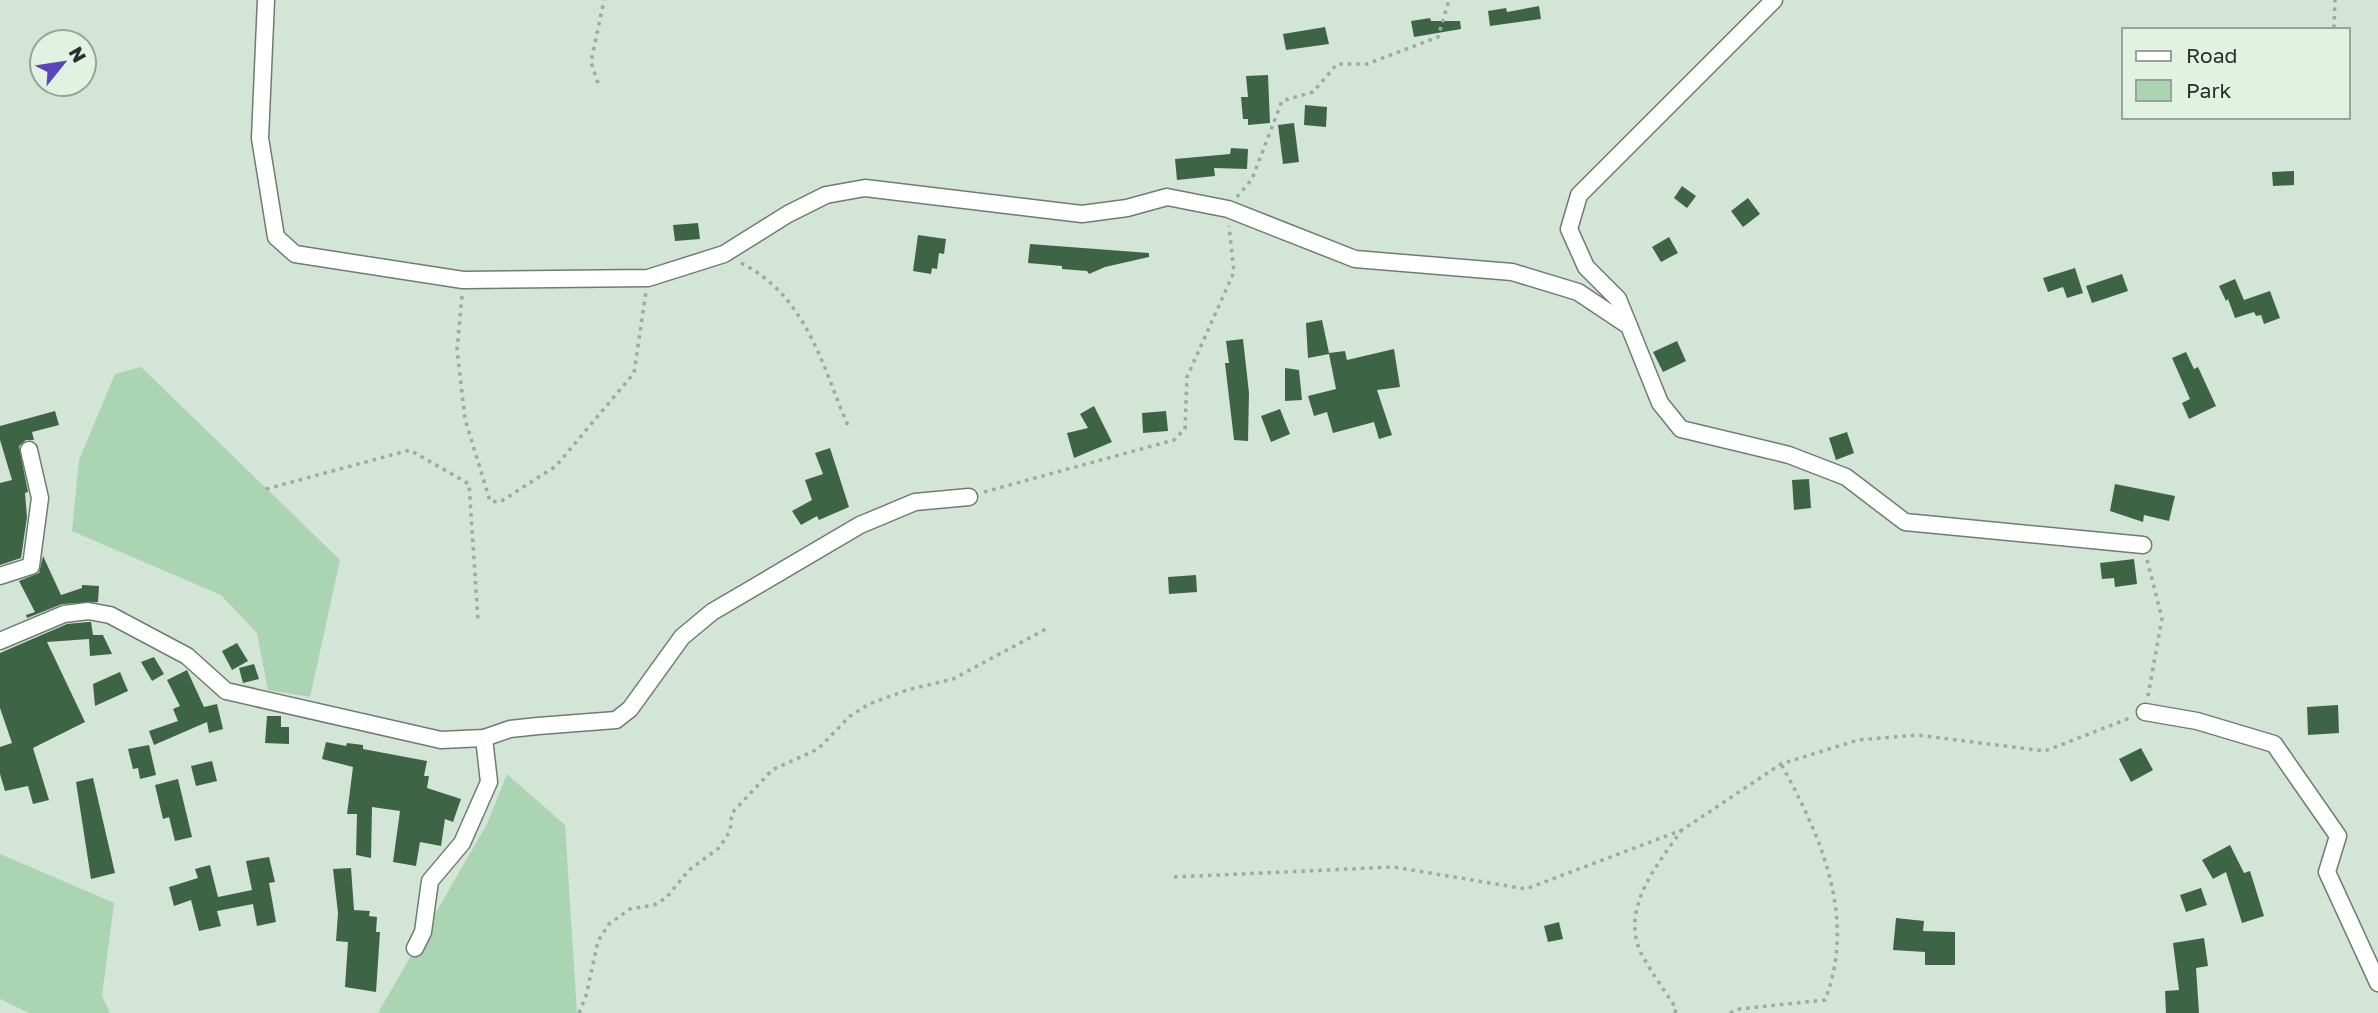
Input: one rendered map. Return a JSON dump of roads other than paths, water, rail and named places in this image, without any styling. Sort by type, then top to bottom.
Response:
[{"type":"street","points":[[267,0],[260,138],[276,237],[295,254],[463,280],[648,278],[724,254],[788,214],[826,195],[865,188],[1082,214],[1127,208],[1167,197],[1227,209],[1355,259],[1512,272],[1578,292],[1629,326]]},
{"type":"street","points":[[1774,0],[1579,195],[1569,229],[1586,267],[1619,299],[1660,403],[1681,429],[1789,455],[1846,477],[1905,522],[2143,545]]},
{"type":"street","points":[[0,576],[31,566],[40,498],[29,450]]},
{"type":"street","points":[[0,641],[64,614],[88,611],[110,615],[187,656],[226,691],[441,740],[484,738],[510,729],[616,720],[631,709],[682,637],[712,612],[860,525],[915,502],[970,497]]},
{"type":"street","points":[[2145,712],[2197,721],[2274,744],[2338,836],[2327,872],[2378,983]]},
{"type":"street","points":[[415,948],[423,932],[430,881],[462,843],[489,782],[484,738]]}]
